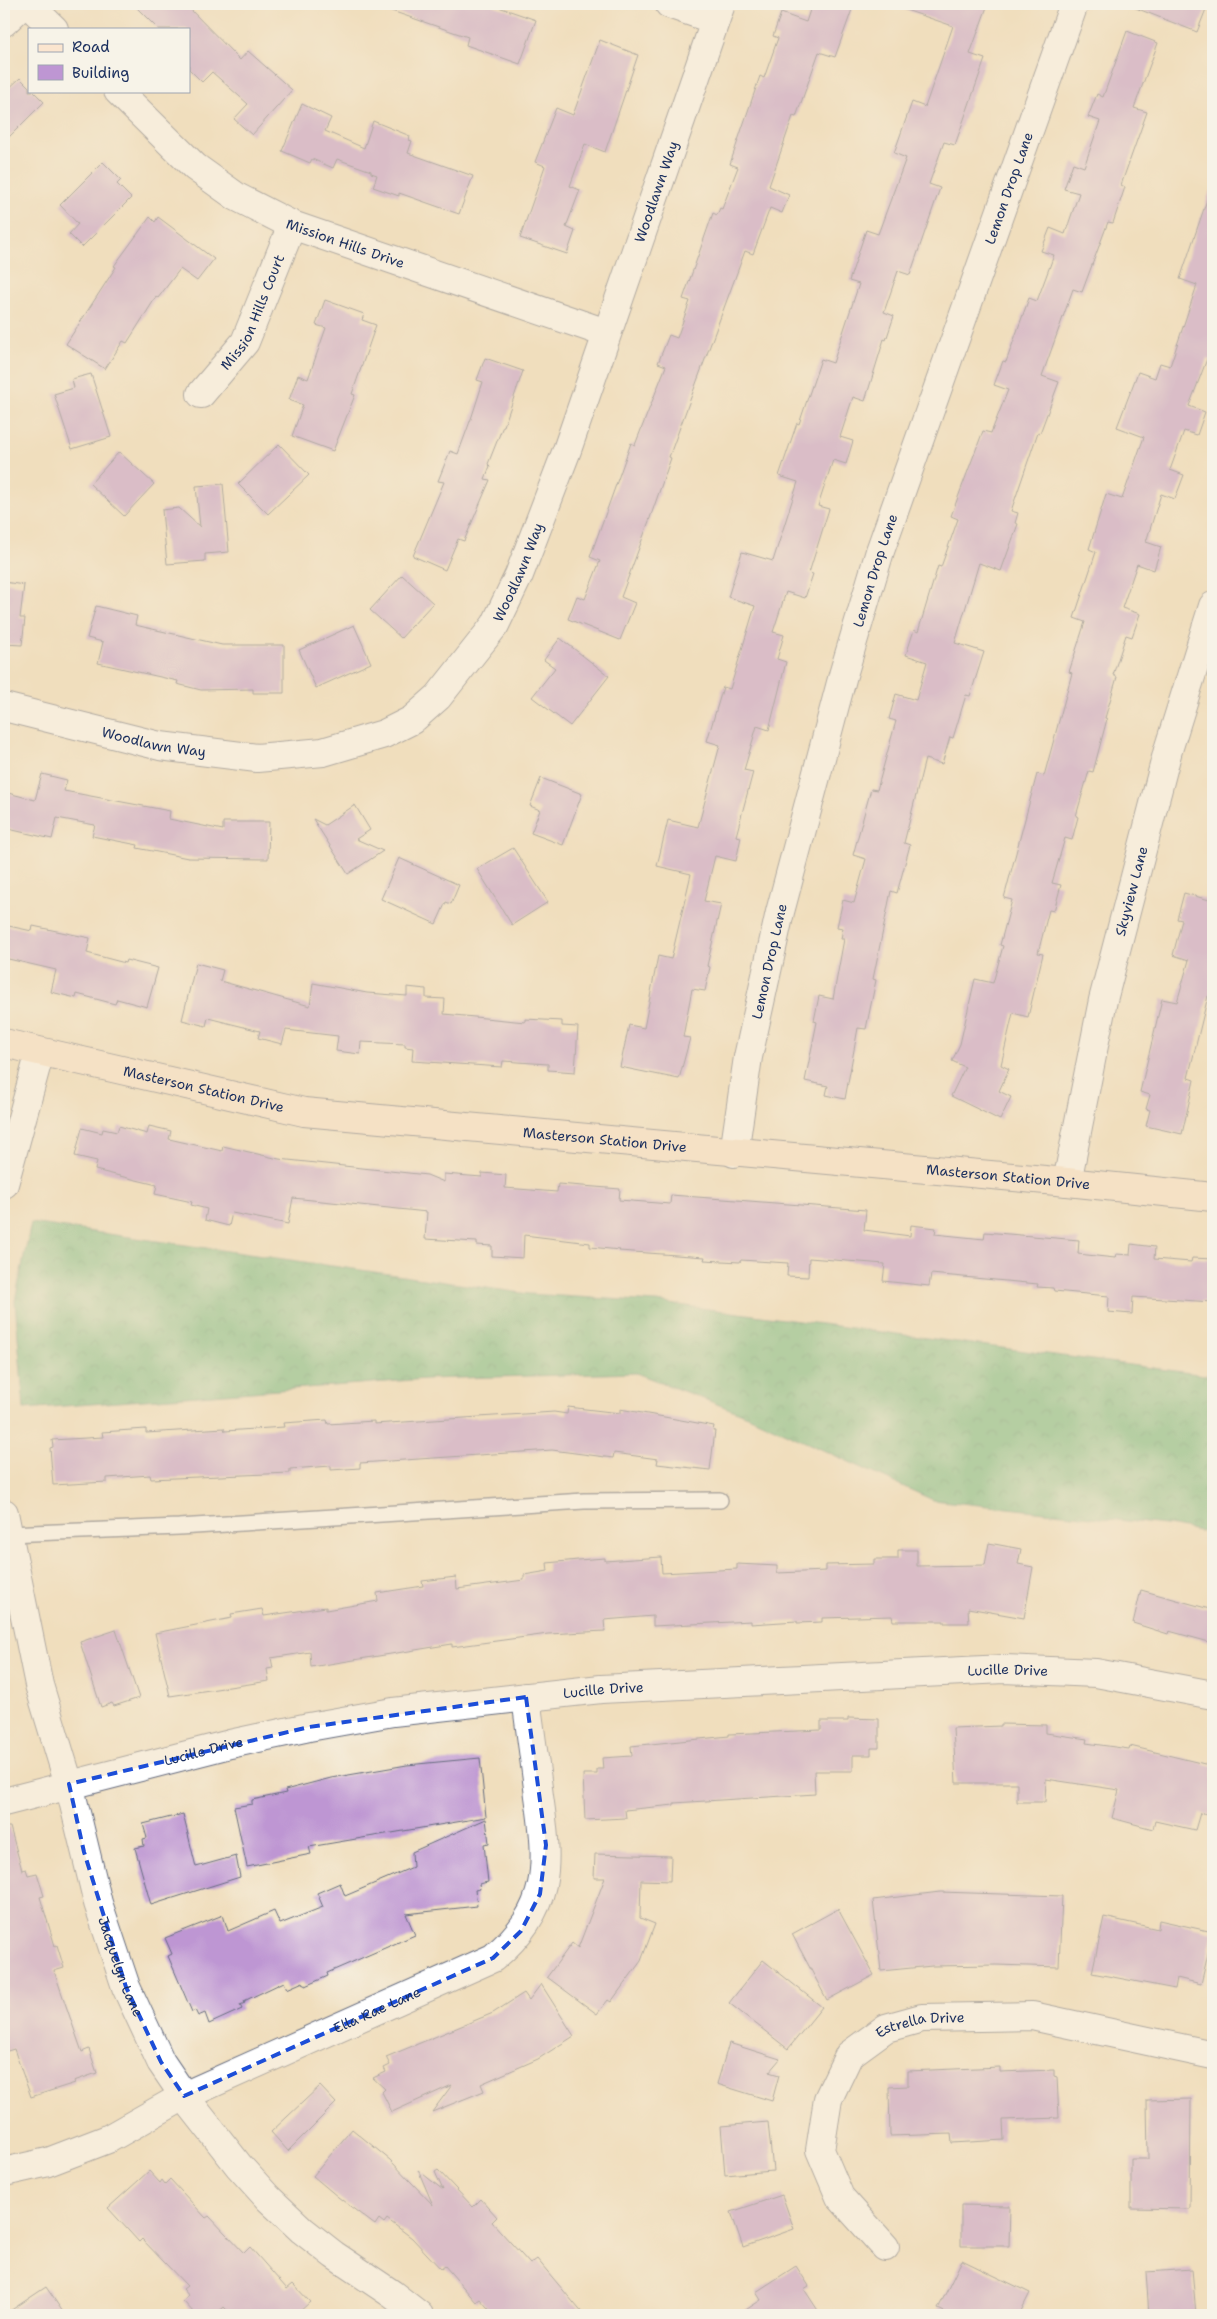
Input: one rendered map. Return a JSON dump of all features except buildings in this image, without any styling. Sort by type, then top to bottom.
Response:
[{"type":"street","points":[[4,22],[23,4]]},
{"type":"street","points":[[28,4],[53,28]]},
{"type":"street","points":[[669,4],[718,12]]},
{"type":"street","name":"Lemon Drop Lane","points":[[734,1153],[748,1057],[778,922],[843,675],[880,551],[1074,4]]},
{"type":"street","name":"Woodlawn Way","points":[[4,707],[160,746],[258,758],[323,752],[384,734],[412,720],[438,698],[495,625],[519,575],[567,450],[718,12]]},
{"type":"street","name":"Mission Hills Drive","points":[[119,92],[195,168],[237,196],[292,225],[606,334]]},
{"type":"street","name":"Mission Hills Court","points":[[201,394],[245,342],[292,225]]},
{"type":"street","name":"Skyview Lane","points":[[1066,1182],[1103,1000],[1168,750],[1213,606]]},
{"type":"street","name":"Masterson Station Drive","points":[[4,1043],[304,1112],[1213,1197]]},
{"type":"street","points":[[4,1184],[40,1052]]},
{"type":"street","name":"Jacquelyn Lane","points":[[5,1527],[38,1685],[69,1784],[98,1903],[123,1978],[157,2054],[184,2096],[239,2166],[268,2198],[334,2255],[392,2294],[419,2315]]},
{"type":"street","name":"Lucille Drive","points":[[4,1802],[230,1744],[309,1727],[393,1712],[601,1689],[1004,1669],[1096,1673],[1213,1695]]},
{"type":"street","name":"Ella Rae Lane","points":[[4,2172],[48,2162],[76,2153],[108,2139],[184,2096],[493,1958],[521,1931],[533,1911],[540,1894],[545,1872],[546,1845],[526,1697]]},
{"type":"street","name":"Estrella Drive","points":[[884,2247],[840,2197],[820,2150],[828,2099],[849,2055],[886,2028],[922,2018],[1032,2016],[1213,2055]]},
{"type":"lane","points":[[5,1527],[179,1527],[584,1501],[720,1500]]},
{"type":"highlighted area","points":[[526,1697],[546,1845],[540,1894],[521,1931],[493,1958],[184,2096],[161,2062],[126,1987],[84,1852],[69,1784],[309,1727]]},
{"type":"green space","points":[[31,1223],[529,1294],[656,1302],[1213,1376],[1213,1534],[1174,1526],[933,1500],[748,1416],[636,1373],[426,1379],[24,1409],[15,1301]]}]
